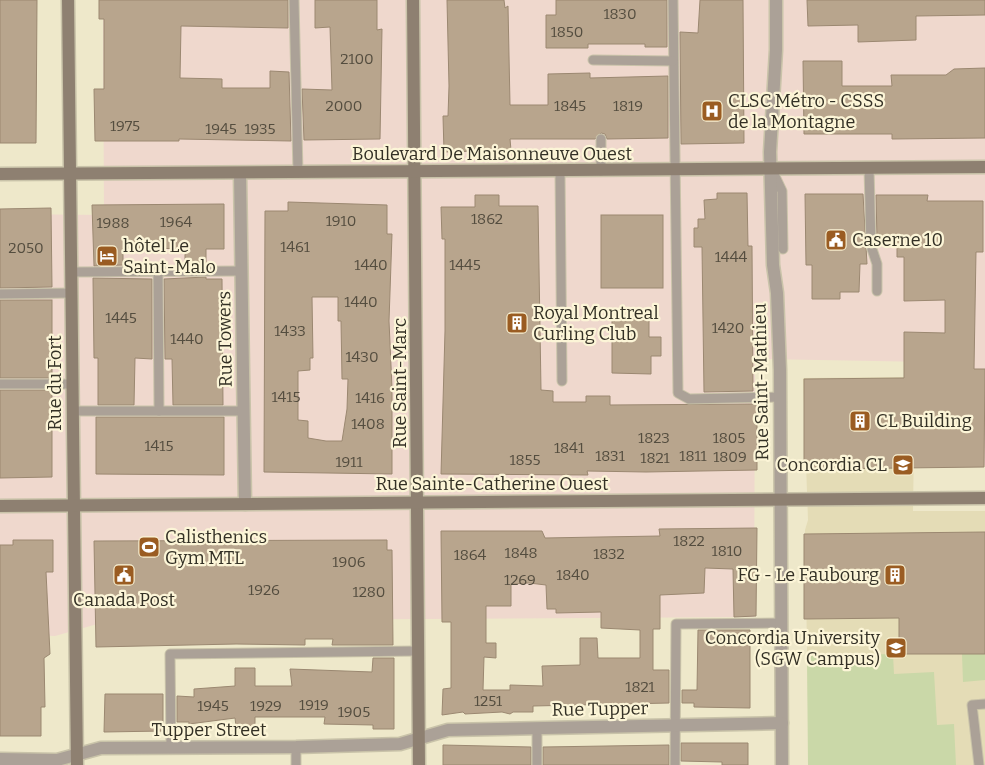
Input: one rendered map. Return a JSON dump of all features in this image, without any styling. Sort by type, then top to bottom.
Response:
[{"type":"street","name":"Rue du Fort","points":[[68,0],[77,760]]},
{"type":"street","name":"Rue Saint-Marc","points":[[413,0],[419,765]]},
{"type":"street","name":"Rue Saint-Mathieu","points":[[776,0],[776,50],[770,126],[780,397],[782,765]]},
{"type":"street","name":"Boulevard De Maisonneuve Ouest","points":[[0,174],[985,167]]},
{"type":"street","name":"Rue Towers","points":[[240,173],[245,504]]},
{"type":"street","name":"Rue Sainte-Catherine Ouest","points":[[0,506],[985,498]]},
{"type":"street","name":"Rue Tupper","points":[[419,737],[442,730],[782,723]]},
{"type":"street","name":"Tupper Street","points":[[0,759],[77,760],[101,748],[296,747],[400,744],[419,737]]},
{"type":"lane","points":[[294,0],[298,173]]},
{"type":"lane","points":[[673,0],[678,393],[689,399],[780,397]]},
{"type":"lane","points":[[593,60],[673,61]]},
{"type":"lane","points":[[601,139],[602,171]]},
{"type":"lane","points":[[771,168],[782,191],[783,249]]},
{"type":"lane","points":[[870,168],[871,246],[878,264],[878,291]]},
{"type":"lane","points":[[560,171],[562,381]]},
{"type":"lane","points":[[158,271],[159,411]]},
{"type":"lane","points":[[72,272],[242,271]]},
{"type":"lane","points":[[0,294],[72,293]]},
{"type":"lane","points":[[0,384],[72,384]]},
{"type":"lane","points":[[72,411],[243,411]]},
{"type":"lane","points":[[674,765],[676,624],[782,623]]},
{"type":"lane","points":[[171,748],[170,654],[418,651]]},
{"type":"lane","points":[[979,765],[981,750],[972,705],[985,704]]},
{"type":"lane","points":[[537,765],[538,728]]},
{"type":"lane","points":[[296,747],[296,765]]},
{"type":"shaded area","points":[[103,0],[985,0],[985,465],[933,467],[931,362],[755,359],[754,617],[108,621],[55,636],[0,634],[0,214],[104,215]]},
{"type":"shaded area","name":"Concordia University (SGW Campus)","points":[[915,377],[913,511],[985,511],[985,765],[809,765],[805,530],[808,520],[803,378]]},
{"type":"green space","points":[[893,654],[894,674],[934,672],[937,725],[954,724],[956,765],[808,765],[807,656]]},
{"type":"green space","points":[[962,654],[985,654],[985,680],[963,682]]},
{"type":"building","points":[[0,0],[37,0],[36,143],[0,143]]},
{"type":"building","points":[[99,0],[288,0],[288,28],[181,26],[180,78],[222,79],[222,88],[270,88],[270,71],[289,72],[291,141],[179,139],[179,141],[95,141],[94,89],[104,89],[104,19],[99,19]]},
{"type":"building","points":[[315,0],[377,0],[377,30],[382,29],[380,139],[304,140],[302,89],[332,90],[330,27],[315,28]]},
{"type":"building","points":[[447,0],[504,0],[505,8],[508,6],[510,105],[548,105],[548,74],[590,73],[590,78],[668,76],[668,138],[607,139],[605,134],[601,133],[595,139],[510,139],[511,150],[444,152],[443,116],[448,116],[449,86]]},
{"type":"building","points":[[556,0],[667,0],[667,47],[645,47],[645,44],[588,44],[588,48],[546,48],[546,15],[556,15]]},
{"type":"building","points":[[700,0],[743,0],[744,143],[681,144],[680,32],[698,33]]},
{"type":"building","points":[[807,0],[985,0],[985,15],[916,16],[916,40],[858,42],[858,25],[808,26]]},
{"type":"building","points":[[803,61],[842,61],[842,86],[892,86],[891,75],[946,75],[954,69],[985,68],[985,138],[892,139],[892,134],[804,134]]},
{"type":"building","points":[[717,193],[747,193],[748,246],[752,246],[753,391],[704,392],[702,247],[694,247],[694,228],[698,228],[698,219],[705,219],[704,200],[717,199]]},
{"type":"building","points":[[805,194],[863,194],[867,264],[860,264],[859,292],[840,292],[840,299],[812,299],[812,265],[806,265]]},
{"type":"building","points":[[475,195],[499,195],[499,206],[538,206],[541,390],[553,391],[553,402],[586,402],[586,396],[610,396],[610,405],[757,405],[757,470],[587,471],[588,475],[441,474],[445,331],[445,239],[442,239],[441,207],[475,207]]},
{"type":"building","points":[[876,195],[928,195],[927,201],[983,201],[983,252],[976,252],[974,369],[985,369],[984,467],[820,469],[804,465],[804,379],[904,378],[904,332],[945,333],[945,300],[904,301],[904,257],[897,257],[897,237],[877,239]]},
{"type":"building","points":[[288,202],[387,205],[387,234],[392,234],[389,321],[392,388],[392,474],[264,472],[265,211],[288,211]],"holes":[[[312,297],[338,297],[338,321],[341,321],[342,379],[348,379],[347,409],[342,441],[326,441],[308,438],[308,421],[298,420],[298,371],[310,370],[310,358],[313,358]]]},
{"type":"building","points":[[224,204],[224,249],[206,249],[206,265],[185,265],[185,249],[123,248],[123,265],[94,266],[92,205]]},
{"type":"building","points":[[51,208],[52,287],[0,288],[0,209]]},
{"type":"building","points":[[601,215],[663,215],[663,288],[601,288]]},
{"type":"building","points":[[206,277],[206,279],[222,279],[223,405],[173,405],[172,359],[165,359],[164,279]]},
{"type":"building","points":[[93,278],[152,279],[152,359],[135,358],[134,405],[98,405],[98,358],[94,358]]},
{"type":"building","points":[[0,300],[52,300],[52,378],[0,378]]},
{"type":"building","points":[[631,317],[649,317],[649,337],[661,337],[661,356],[651,356],[651,374],[612,373],[612,320],[631,321]]},
{"type":"building","points":[[0,390],[52,390],[52,477],[0,478]]},
{"type":"building","points":[[96,417],[224,417],[224,475],[96,474]]},
{"type":"building","points":[[757,528],[756,616],[734,617],[733,569],[705,568],[704,593],[660,595],[660,629],[653,629],[653,670],[669,670],[669,703],[533,706],[533,712],[465,714],[463,712],[442,715],[443,689],[451,688],[451,622],[442,622],[441,531],[542,531],[545,538],[660,536],[659,529]],"holes":[[[529,583],[546,585],[547,609],[556,609],[556,613],[601,612],[601,628],[640,630],[640,658],[598,658],[597,638],[580,638],[580,665],[542,666],[543,686],[510,685],[510,690],[483,690],[484,657],[496,658],[496,643],[486,643],[486,606],[511,606],[511,584]]]},
{"type":"building","name":"FG - Le Faubourg","points":[[985,532],[985,654],[899,654],[899,618],[804,619],[804,534]]},
{"type":"building","points":[[13,540],[53,540],[53,572],[46,572],[50,654],[44,658],[45,707],[41,707],[41,736],[0,736],[0,545],[13,545]]},
{"type":"building","points":[[387,540],[387,550],[392,550],[393,645],[332,645],[333,639],[305,639],[305,645],[236,644],[96,647],[94,541]]},
{"type":"building","points":[[698,630],[750,630],[750,708],[694,707],[694,703],[682,703],[682,690],[697,690]]},
{"type":"building","points":[[373,658],[394,658],[394,729],[373,729],[373,725],[324,724],[325,717],[255,717],[255,726],[236,726],[235,718],[189,724],[189,722],[177,722],[177,696],[194,697],[194,689],[235,686],[235,668],[255,668],[255,686],[292,686],[290,669],[372,672]]},
{"type":"building","points":[[105,694],[163,694],[163,731],[104,732]]},
{"type":"building","points":[[681,743],[748,743],[748,765],[722,765],[722,762],[681,761]]},
{"type":"building","points":[[443,745],[531,747],[531,765],[443,765]]},
{"type":"building","points":[[669,745],[669,765],[543,765],[543,747]]},
{"type":"place","name":"CLSC Métro - CSSS de la Montagne","points":[[712,111]]},
{"type":"place","name":"Caserne 10","points":[[836,240]]},
{"type":"place","name":"hôtel Le Saint-Malo","points":[[107,256]]},
{"type":"place","name":"Royal Montreal Curling Club","points":[[517,323]]},
{"type":"place","name":"CL Building","points":[[860,421]]},
{"type":"place","name":"Concordia CL","points":[[903,465]]},
{"type":"place","name":"Calisthenics Gym MTL","points":[[149,547]]},
{"type":"place","name":"Canada Post","points":[[124,575]]},
{"type":"place","name":"FG - Le Faubourg","points":[[895,575]]},
{"type":"place","name":"Concordia University (SGW Campus)","points":[[896,648]]}]
